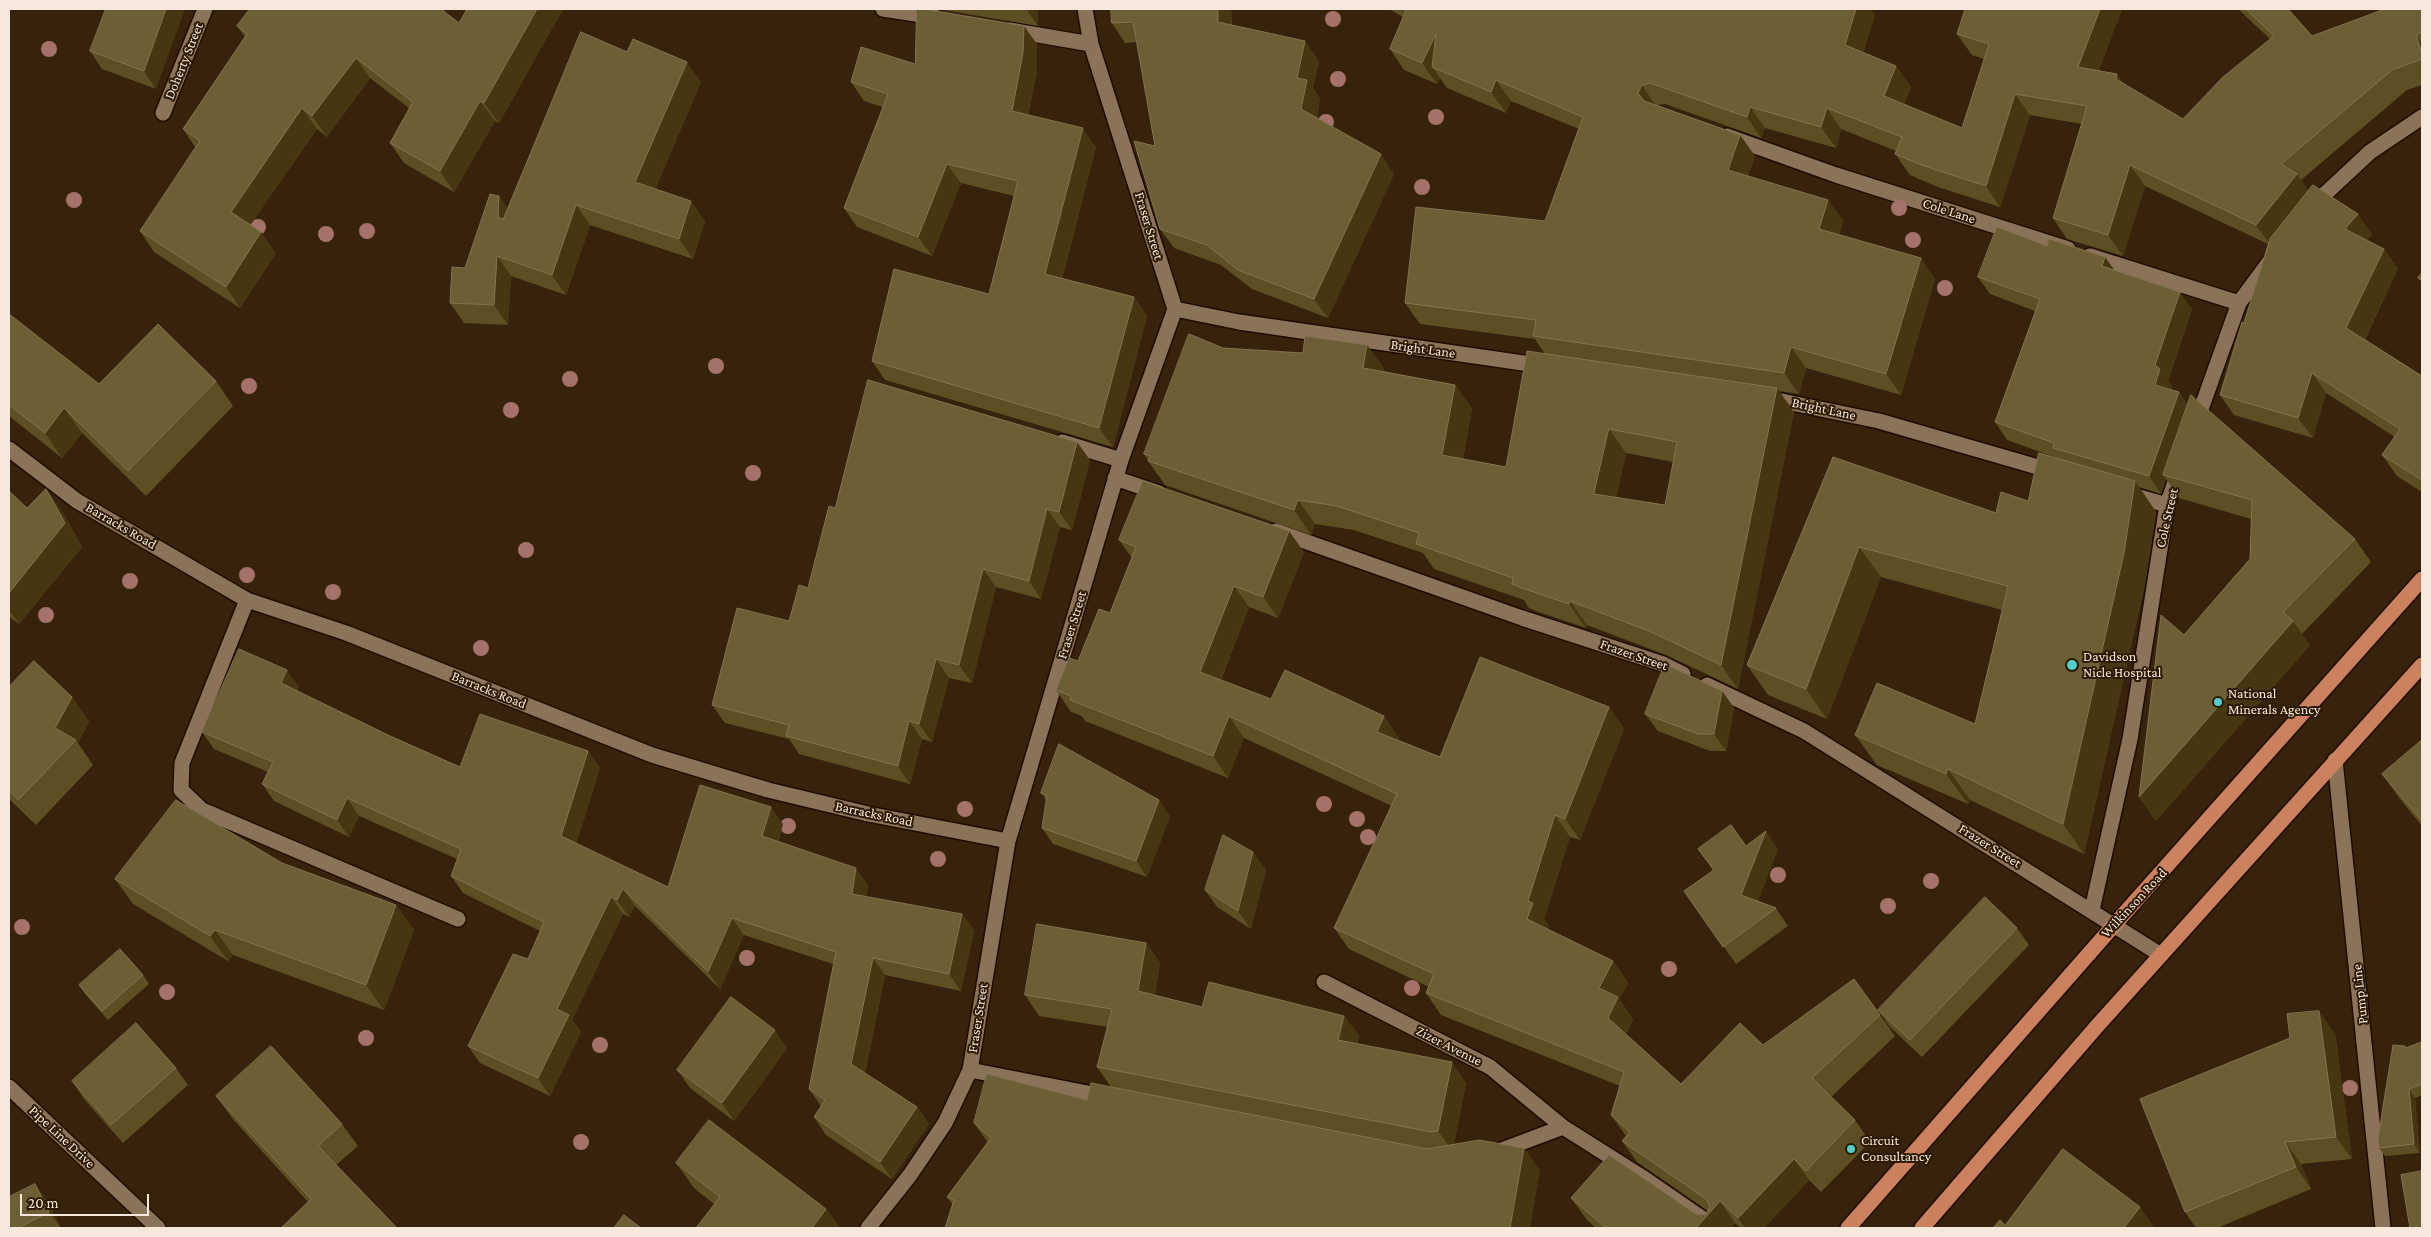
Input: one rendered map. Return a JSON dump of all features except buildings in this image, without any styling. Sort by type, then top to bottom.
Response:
[{"type":"main road","name":"Wilkinson Road","points":[[1848,1228],[2422,579]]},
{"type":"main road","points":[[1922,1228],[2161,954],[2422,665]]},
{"type":"street","name":"Doherty Street","points":[[163,113],[205,9]]},
{"type":"street","points":[[883,9],[950,20]]},
{"type":"street","name":"Fraser Street","points":[[868,1228],[910,1175],[945,1123],[970,1070],[1008,841],[1115,478],[1175,310],[1091,44],[1085,9]]},
{"type":"street","points":[[997,28],[1091,44]]},
{"type":"street","points":[[2301,221],[2313,206],[2370,152],[2422,117]]},
{"type":"street","name":"Cole Lane","points":[[1717,133],[1836,175],[2239,303]]},
{"type":"street","points":[[2190,441],[2239,303],[2278,250]]},
{"type":"street","name":"Bright Lane","points":[[1175,310],[1239,322],[1555,368]]},
{"type":"street","name":"Bright Lane","points":[[1752,396],[1880,421],[2071,477]]},
{"type":"street","points":[[1047,438],[1121,460]]},
{"type":"street","name":"Barracks Road","points":[[9,449],[77,501],[246,600],[346,633],[652,755],[768,790],[868,814],[1008,841]]},
{"type":"street","name":"Cole Street","points":[[2092,910],[2130,739],[2167,505],[2183,459]]},
{"type":"street","points":[[1115,478],[1170,496]]},
{"type":"street","points":[[2119,491],[2167,505]]},
{"type":"street","name":"Frazer Street","points":[[1261,526],[1522,618],[1662,664],[1804,731],[2161,954]]},
{"type":"street","points":[[246,600],[182,764],[181,790],[202,810],[458,918]]},
{"type":"street","name":"Pump Line","points":[[2335,760],[2383,1228]]},
{"type":"street","name":"Zizer Avenue","points":[[1324,982],[1490,1068],[1563,1126],[1716,1228]]},
{"type":"street","points":[[970,1070],[1125,1100]]},
{"type":"street","name":"Pipe Line Drive","points":[[9,1087],[158,1228]]},
{"type":"street","points":[[1477,1157],[1563,1126]]},
{"type":"place","name":"Davidson Nicle Hospital","points":[[2072,665]]},
{"type":"place","name":"National Minerals Agency","points":[[2218,702]]},
{"type":"place","name":"Circuit Consultancy","points":[[1851,1149]]}]
